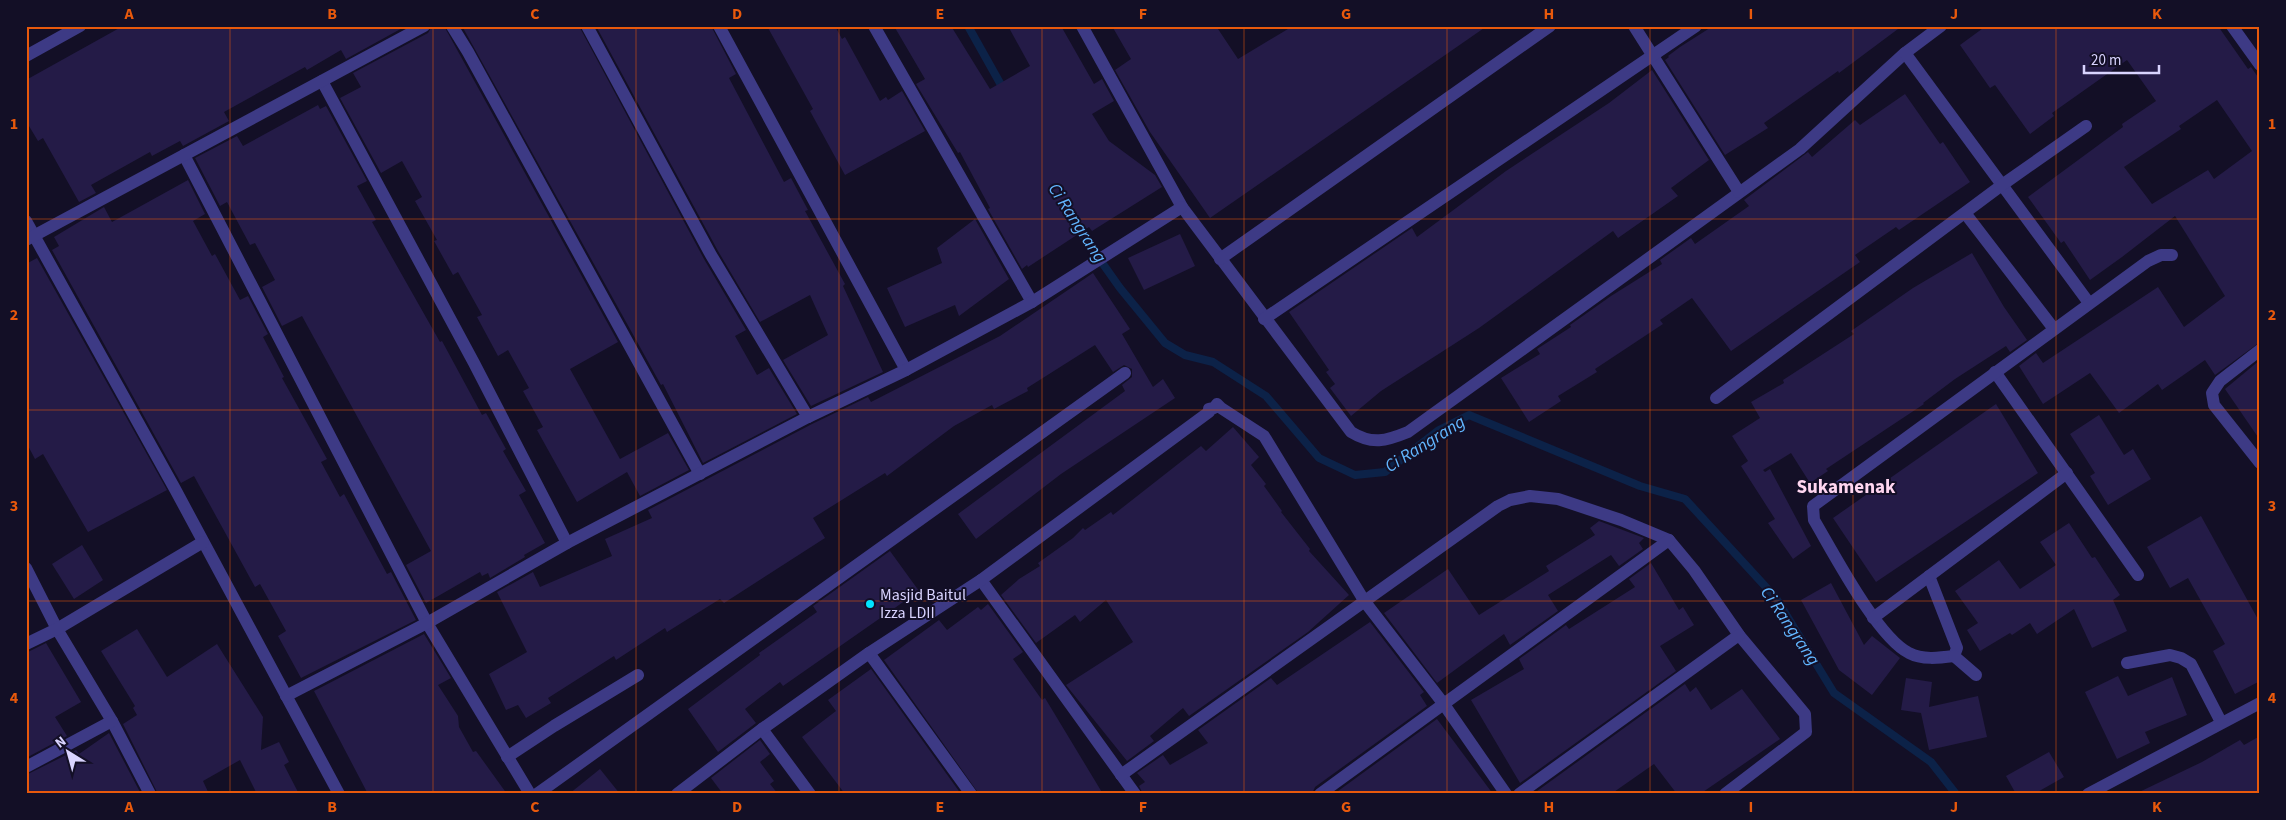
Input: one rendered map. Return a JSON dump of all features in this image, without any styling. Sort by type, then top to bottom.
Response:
[{"type":"street","points":[[26,56],[80,26]]},
{"type":"street","points":[[30,238],[424,26]]},
{"type":"street","points":[[452,26],[477,68],[700,474]]},
{"type":"street","points":[[587,26],[711,255],[808,417]]},
{"type":"street","points":[[719,26],[906,370]]},
{"type":"street","points":[[874,26],[1032,302]]},
{"type":"street","points":[[1082,26],[1182,207],[1264,319],[1352,432],[1372,441],[1382,442],[1408,432],[1800,149],[1906,53],[1941,26]]},
{"type":"street","points":[[1220,259],[1550,26]]},
{"type":"street","points":[[1634,26],[1739,192]]},
{"type":"street","points":[[1264,319],[1653,57],[1696,26]]},
{"type":"street","points":[[2232,26],[2260,65]]},
{"type":"street","points":[[1906,53],[2089,303]]},
{"type":"street","points":[[322,81],[474,363],[567,543]]},
{"type":"street","points":[[1716,398],[2002,185],[2086,126]]},
{"type":"street","points":[[184,155],[427,623],[530,794]]},
{"type":"street","points":[[286,696],[427,623],[567,543],[808,417],[906,370],[1032,302],[1182,207]]},
{"type":"street","points":[[1965,213],[2054,329]]},
{"type":"street","points":[[26,221],[30,238],[204,542],[339,794]]},
{"type":"street","points":[[1976,675],[1954,656],[1925,658],[1903,650],[1873,618],[1814,520],[1813,506],[2148,261],[2161,255],[2172,255]]},
{"type":"street","points":[[2260,350],[2220,381],[2212,393],[2214,404],[2260,463]]},
{"type":"street","points":[[1995,372],[2068,473],[2138,575]]},
{"type":"street","points":[[537,794],[1125,373]]},
{"type":"street","points":[[677,794],[762,729],[870,653],[981,580],[1209,412],[1209,409],[1214,408],[1217,404],[1264,436],[1365,602],[1443,703],[1506,794]]},
{"type":"street","points":[[1873,618],[2068,473]]},
{"type":"street","points":[[1121,775],[1498,506],[1519,497],[1537,496],[1558,499],[1621,520],[1668,540],[1694,570],[1739,635],[1805,714],[1806,732],[1725,794]]},
{"type":"street","points":[[1320,794],[1668,540]]},
{"type":"street","points":[[26,644],[57,629],[204,542]]},
{"type":"street","points":[[26,568],[57,629],[112,721],[150,794]]},
{"type":"street","points":[[1930,576],[1957,648],[1954,656]]},
{"type":"street","points":[[981,580],[1135,794]]},
{"type":"street","points":[[1519,794],[1739,635]]},
{"type":"street","points":[[870,653],[971,794]]},
{"type":"street","points":[[2127,663],[2170,656],[2181,658],[2190,664],[2221,722]]},
{"type":"street","points":[[507,758],[554,726],[638,675]]},
{"type":"street","points":[[2088,794],[2260,703]]},
{"type":"street","points":[[26,767],[112,721]]},
{"type":"street","points":[[762,729],[810,794]]},
{"type":"building","points":[[123,26],[406,26],[346,59],[341,50],[307,70],[305,67],[224,112],[229,121],[183,146],[180,141],[152,156],[150,152],[91,185],[96,193],[79,202],[43,138],[38,141],[26,121],[26,80]]},
{"type":"building","points":[[432,26],[444,26],[618,342],[570,369],[620,459],[668,433],[689,470],[640,496],[627,472],[577,502],[537,430],[543,427],[523,391],[529,388],[508,350],[498,356],[477,317],[482,315],[458,272],[453,275],[434,241],[437,240],[415,201],[422,197],[402,161],[381,173],[340,98],[361,87],[353,73],[428,33]]},
{"type":"building","points":[[462,26],[579,26],[704,259],[746,330],[735,336],[757,375],[769,368],[797,414],[703,463],[663,384],[661,385]]},
{"type":"building","points":[[596,26],[711,26],[736,74],[729,78],[784,182],[791,178],[808,210],[805,211],[845,284],[843,286],[883,372],[811,406],[783,360],[828,335],[810,295],[760,322],[718,251]]},
{"type":"building","points":[[767,26],[835,26],[842,39],[845,37],[880,101],[886,97],[888,100],[902,91],[925,131],[845,175],[810,111],[813,109]]},
{"type":"building","points":[[894,26],[951,26],[990,89],[1030,66],[1008,26],[1061,26],[1094,84],[1102,79],[1114,101],[1092,114],[1109,141],[1155,175],[1162,187],[1092,231],[1089,227],[1022,269],[988,209],[990,208],[960,152],[958,153],[916,84],[925,79]]},
{"type":"building","points":[[1112,26],[1216,26],[1238,59],[1293,26],[1487,26],[1210,218],[1150,132],[1115,70],[1131,59]]},
{"type":"building","points":[[1713,26],[1902,26],[1839,73],[1838,71],[1764,123],[1768,128],[1725,155],[1665,60],[1680,47]]},
{"type":"building","points":[[1986,26],[2218,26],[2248,69],[2251,67],[2260,80],[2260,342],[2215,375],[2205,360],[2162,390],[2158,384],[2119,413],[2090,373],[2043,404],[2019,366],[2036,353],[2043,363],[2158,287],[2184,327],[2225,296],[2175,216],[2090,280],[2064,241],[2061,243],[2028,197],[2123,127],[2122,124],[2156,101],[2127,60],[2052,113],[2054,116],[2030,134],[1995,85],[1990,88],[1960,45]],"holes":[[[2217,100],[2252,151],[2214,179],[2208,170],[2152,204],[2124,167],[2181,129],[2179,126]]]},
{"type":"building","points":[[1652,70],[1709,160],[1671,188],[1678,196],[1618,238],[1613,231],[1479,328],[1381,391],[1351,416],[1330,388],[1335,384],[1326,372],[1329,370],[1289,312],[1412,228],[1417,237],[1506,171],[1609,103]]},
{"type":"building","points":[[1905,94],[1940,144],[1943,142],[1970,182],[1899,230],[1896,227],[1855,255],[1860,262],[1731,351],[1692,298],[1660,320],[1663,324],[1595,369],[1597,372],[1558,396],[1561,401],[1529,422],[1501,378],[1540,354],[1537,349],[1571,327],[1570,325],[1611,296],[1662,264],[1660,260],[1691,238],[1695,244],[1749,206],[1744,200],[1808,152],[1812,157],[1855,120],[1860,125]]},
{"type":"building","points":[[318,105],[320,109],[326,106],[367,181],[357,186],[376,220],[372,222],[440,342],[442,341],[482,415],[486,413],[506,449],[503,451],[526,491],[519,495],[545,543],[490,578],[488,573],[482,576],[480,572],[426,603],[406,565],[431,551],[302,316],[282,326],[262,287],[275,280],[255,243],[250,245],[227,202],[220,206],[195,158],[237,136],[243,146]]},
{"type":"building","points":[[188,180],[205,214],[193,221],[212,256],[215,254],[240,300],[248,296],[268,334],[263,337],[284,377],[282,378],[327,459],[321,462],[340,497],[344,494],[387,574],[391,572],[416,620],[301,678],[278,636],[286,631],[260,584],[255,587],[194,476],[181,483],[52,250],[59,246],[54,237],[104,207],[112,222]]},
{"type":"building","points":[[975,219],[1009,279],[959,316],[955,305],[905,327],[887,288],[942,263],[937,248]]},
{"type":"building","points":[[1180,234],[1195,266],[1144,290],[1128,258]]},
{"type":"building","points":[[1972,253],[2004,307],[2027,340],[2010,352],[2006,346],[1955,379],[1924,404],[1826,469],[1828,471],[1810,483],[1791,453],[1763,470],[1765,472],[1770,469],[1811,546],[1793,559],[1768,523],[1775,519],[1741,466],[1748,461],[1732,436],[1760,418],[1751,402],[1784,383],[1783,380],[1854,334],[1851,331],[1913,288]]},
{"type":"building","points":[[37,258],[167,490],[88,532],[43,454],[35,459],[26,442],[26,264]]},
{"type":"building","points":[[1093,273],[1130,329],[1122,334],[1153,387],[1163,379],[1175,398],[1061,474],[976,539],[958,514],[1125,391],[1122,385],[1132,377],[1132,369],[1124,365],[1113,372],[1095,345],[1027,388],[1028,391],[994,409],[992,405],[954,426],[887,476],[885,473],[813,518],[825,538],[724,603],[720,599],[667,632],[665,628],[616,660],[614,656],[548,698],[551,703],[526,718],[518,705],[506,710],[489,674],[527,652],[497,592],[533,572],[540,587],[612,556],[605,539],[652,518],[648,510],[812,424],[868,397],[871,402],[1000,336]]},
{"type":"building","points":[[2260,360],[2260,440],[2225,389]]},
{"type":"building","points":[[1996,404],[2038,473],[1876,582],[1833,518]]},
{"type":"building","points":[[2099,415],[2124,455],[2133,449],[2151,479],[2108,505],[2090,476],[2095,473],[2070,434]]},
{"type":"building","points":[[1233,427],[1259,457],[1251,465],[1266,484],[1264,486],[1281,512],[1310,549],[1309,551],[1349,595],[1308,632],[1189,716],[1183,708],[1150,736],[1154,741],[1127,761],[1066,685],[1133,642],[1106,600],[1080,622],[1075,615],[1036,643],[1001,595],[1019,579],[1040,566],[1038,563],[1073,538],[1083,528],[1085,530],[1111,512],[1113,515],[1201,446],[1206,451]]},
{"type":"building","points":[[2201,516],[2260,623],[2260,681],[2235,694],[2213,651],[2225,644],[2188,578],[2170,588],[2147,547]]},
{"type":"building","points":[[1599,521],[1644,538],[1639,543],[1643,549],[1619,566],[1611,555],[1548,595],[1558,611],[1510,645],[1504,634],[1437,683],[1384,613],[1448,569],[1479,615],[1549,571],[1546,566],[1595,535],[1590,528]]},
{"type":"building","points":[[2069,523],[2092,558],[2095,557],[2120,595],[2113,600],[2127,631],[2092,648],[2074,609],[2037,634],[2030,623],[2012,635],[2010,633],[1980,651],[1967,630],[1978,623],[1955,591],[1999,560],[2020,589],[2056,565],[2040,542]]},
{"type":"building","points":[[82,545],[103,580],[74,599],[52,564]]},
{"type":"building","points":[[890,551],[919,591],[783,686],[780,682],[745,709],[756,723],[718,752],[688,709],[760,655],[759,653],[817,612],[813,606]]},
{"type":"building","points":[[1651,563],[1679,610],[1683,607],[1694,625],[1660,646],[1676,671],[1520,783],[1471,700],[1524,669],[1519,659],[1566,625],[1569,629],[1635,587],[1629,579]]},
{"type":"building","points":[[1831,583],[1864,645],[1872,636],[1900,658],[1872,695],[1839,670],[1801,600]]},
{"type":"building","points":[[988,604],[1023,652],[1013,659],[1042,700],[1045,698],[1103,794],[979,794],[884,660],[939,620],[947,630],[978,607],[981,610]]},
{"type":"building","points":[[1370,622],[1424,692],[1420,695],[1427,706],[1315,787],[1312,794],[1143,794],[1139,786],[1145,782],[1137,773],[1163,755],[1170,765],[1208,743],[1198,730],[1271,678],[1277,685]]},
{"type":"building","points":[[137,629],[167,677],[217,644],[263,717],[261,750],[279,742],[289,762],[284,765],[299,794],[257,794],[240,760],[203,781],[209,794],[158,794],[123,724],[137,715],[133,708],[135,706],[101,651]]},
{"type":"building","points":[[424,634],[451,678],[438,685],[458,716],[459,727],[473,752],[476,751],[507,794],[368,794],[314,691]]},
{"type":"building","points":[[46,643],[81,702],[55,717],[67,736],[26,758],[26,653]]},
{"type":"building","points":[[871,669],[961,794],[845,794],[802,737],[836,711],[828,700]]},
{"type":"building","points":[[2118,676],[2128,696],[2172,677],[2187,715],[2145,732],[2150,743],[2117,759],[2085,692]]},
{"type":"building","points":[[1906,678],[1932,682],[1929,707],[1978,696],[1987,737],[1929,750],[1921,713],[1901,710]]},
{"type":"building","points":[[1685,684],[1690,692],[1696,687],[1711,710],[1742,689],[1780,739],[1700,794],[1677,794],[1654,764],[1611,794],[1533,794]]},
{"type":"building","points":[[1437,719],[1493,794],[1334,794]]},
{"type":"building","points":[[109,733],[141,794],[26,794],[26,775],[76,750],[79,754]]},
{"type":"building","points":[[2260,736],[2260,794],[2135,794],[2202,762],[2240,740],[2244,745]]},
{"type":"building","points":[[760,740],[770,754],[760,762],[774,781],[770,784],[778,794],[723,794],[711,778]]},
{"type":"building","points":[[2049,752],[2064,777],[2034,794],[2016,794],[2006,776]]},
{"type":"building","points":[[600,769],[620,794],[569,794]]},
{"type":"waterway","name":"Ci Rangrang","points":[[968,26],[1005,92]]},
{"type":"waterway","name":"Ci Rangrang","points":[[1076,226],[1120,288],[1165,343],[1185,355],[1213,362],[1266,396],[1319,458],[1355,475],[1385,472],[1439,430],[1469,415],[1640,486],[1685,499],[1776,598],[1834,693],[1931,762],[1956,794]]},
{"type":"place","name":"Masjid Baitul Izza LDII","points":[[870,604]]},
{"type":"district","name":"Sukamenak","points":[[1846,487]]}]
